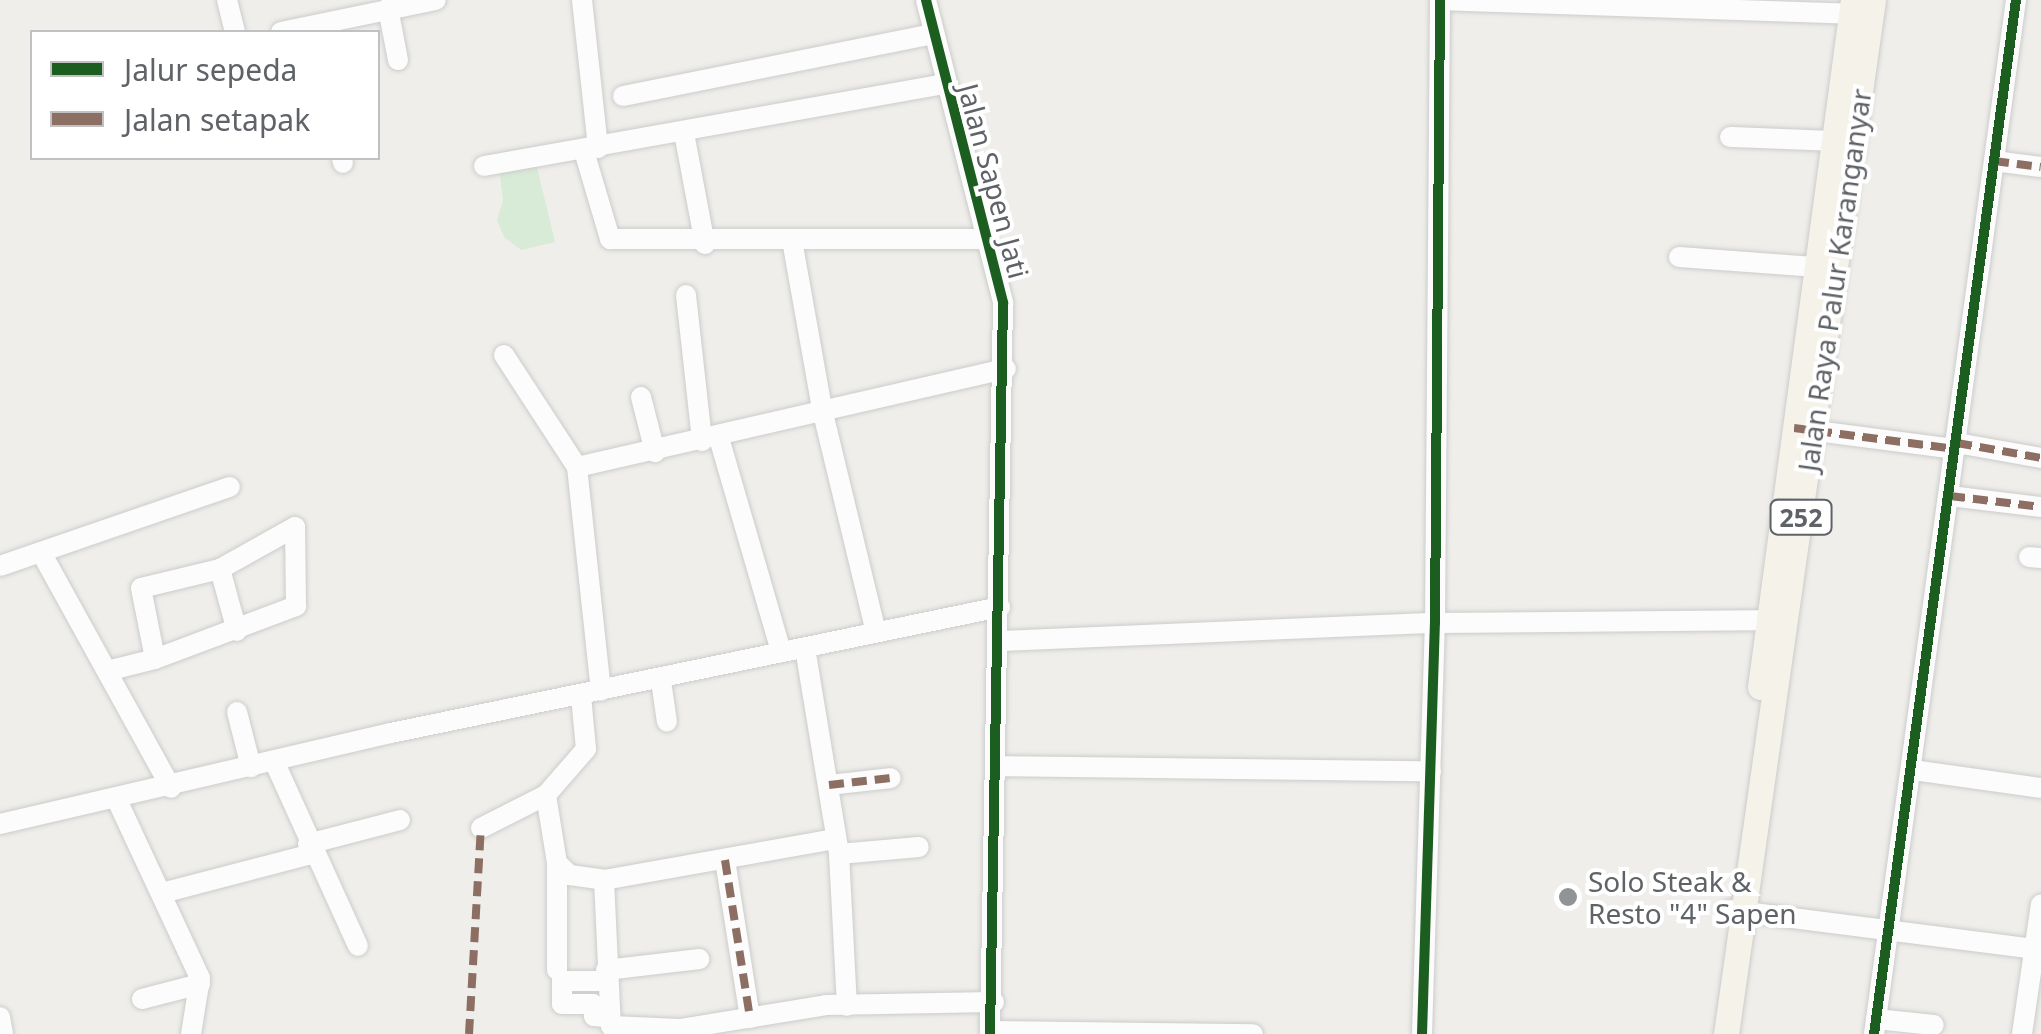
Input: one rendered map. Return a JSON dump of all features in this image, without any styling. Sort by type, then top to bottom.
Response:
[{"type":"main road","name":"Jalan Raya Palur Karanganyar","points":[[1826,267],[1834,141],[1862,7]]},
{"type":"main road","name":"Jalan Raya Palur Karanganyar","points":[[1712,1034],[1760,755],[1862,7]]},
{"type":"main road","name":"Jalan Raya Palur Karanganyar","points":[[1726,1034],[1736,911]]},
{"type":"street","points":[[227,0],[234,30]]},
{"type":"street","points":[[309,0],[319,27],[436,0]]},
{"type":"street","points":[[582,0],[591,150],[606,236],[641,252],[792,240],[986,239]]},
{"type":"street","name":"Jalan Sapen Jati","points":[[926,0],[1003,303],[1006,370],[994,1002],[990,1032]]},
{"type":"street","points":[[1422,1034],[1435,622],[1440,0],[1862,7]]},
{"type":"street","points":[[1934,1025],[1875,1026],[2016,0]]},
{"type":"street","points":[[388,8],[398,60]]},
{"type":"street","points":[[623,96],[934,34]]},
{"type":"street","points":[[484,166],[946,84]]},
{"type":"street","points":[[684,133],[705,244]]},
{"type":"street","points":[[1730,138],[1834,141]]},
{"type":"street","points":[[1994,161],[2041,167]]},
{"type":"street","points":[[792,240],[822,409],[876,632]]},
{"type":"street","points":[[1679,257],[1826,267]]},
{"type":"street","points":[[686,295],[710,440],[781,652]]},
{"type":"street","points":[[481,828],[546,796],[586,748],[591,693],[576,467],[504,355]]},
{"type":"street","points":[[576,467],[710,440],[822,409],[1006,370]]},
{"type":"street","points":[[641,397],[655,452]]},
{"type":"street","points":[[1804,430],[2041,458]]},
{"type":"street","points":[[0,566],[230,487]]},
{"type":"street","points":[[1950,496],[2041,507]]},
{"type":"street","points":[[107,672],[155,659],[237,631],[298,605],[297,529],[290,526],[220,568],[140,588],[155,659]]},
{"type":"street","points":[[42,554],[170,788]]},
{"type":"street","points":[[220,568],[237,631]]},
{"type":"street","points":[[0,824],[170,788],[346,743],[662,681],[1000,607]]},
{"type":"street","points":[[1001,641],[1435,622],[1777,619]]},
{"type":"street","points":[[805,648],[837,846],[846,1006]]},
{"type":"street","points":[[662,681],[666,722]]},
{"type":"street","points":[[237,712],[250,767]]},
{"type":"street","points":[[274,761],[310,849],[358,946]]},
{"type":"street","points":[[998,766],[1431,770]]},
{"type":"street","points":[[1913,770],[2041,788]]},
{"type":"street","points":[[829,785],[892,778]]},
{"type":"street","points":[[546,796],[557,864],[557,970]]},
{"type":"street","points":[[116,800],[162,893],[200,984],[191,1034]]},
{"type":"street","points":[[162,893],[400,820]]},
{"type":"street","points":[[557,864],[570,875],[604,880],[837,846],[919,847]]},
{"type":"street","points":[[724,860],[748,1023]]},
{"type":"street","points":[[604,880],[608,1024]]},
{"type":"street","points":[[2022,1034],[2038,950],[2041,904]]},
{"type":"street","points":[[1736,911],[2038,950]]},
{"type":"street","points":[[699,959],[562,981],[562,1004],[594,1004],[594,1016],[608,1024],[680,1029],[748,1023],[846,1006],[994,1002]]},
{"type":"street","points":[[142,999],[200,984]]},
{"type":"street","points":[[0,1017],[4,1034]]},
{"type":"street","points":[[990,1032],[1254,1034]]},
{"type":"green space","points":[[536,163],[555,242],[521,250],[504,237],[497,220],[503,200],[499,169]]},
{"type":"marked path","points":[[1994,161],[2041,167]]},
{"type":"marked path","points":[[1794,428],[1956,449]]},
{"type":"marked path","points":[[1957,443],[2041,458]]},
{"type":"marked path","points":[[1950,496],[2041,507]]},
{"type":"marked path","points":[[829,785],[891,778]]},
{"type":"marked path","points":[[469,1034],[481,828]]},
{"type":"marked path","points":[[725,860],[750,1018]]},
{"type":"cycle path","points":[[926,0],[1003,303],[990,1034]]},
{"type":"cycle path","points":[[1422,1034],[1435,623],[1440,0]]},
{"type":"cycle path","points":[[1874,1034],[2016,0]]},
{"type":"place","name":"Solo Steak & Resto \"4\" Sapen","points":[[1568,897]]}]
